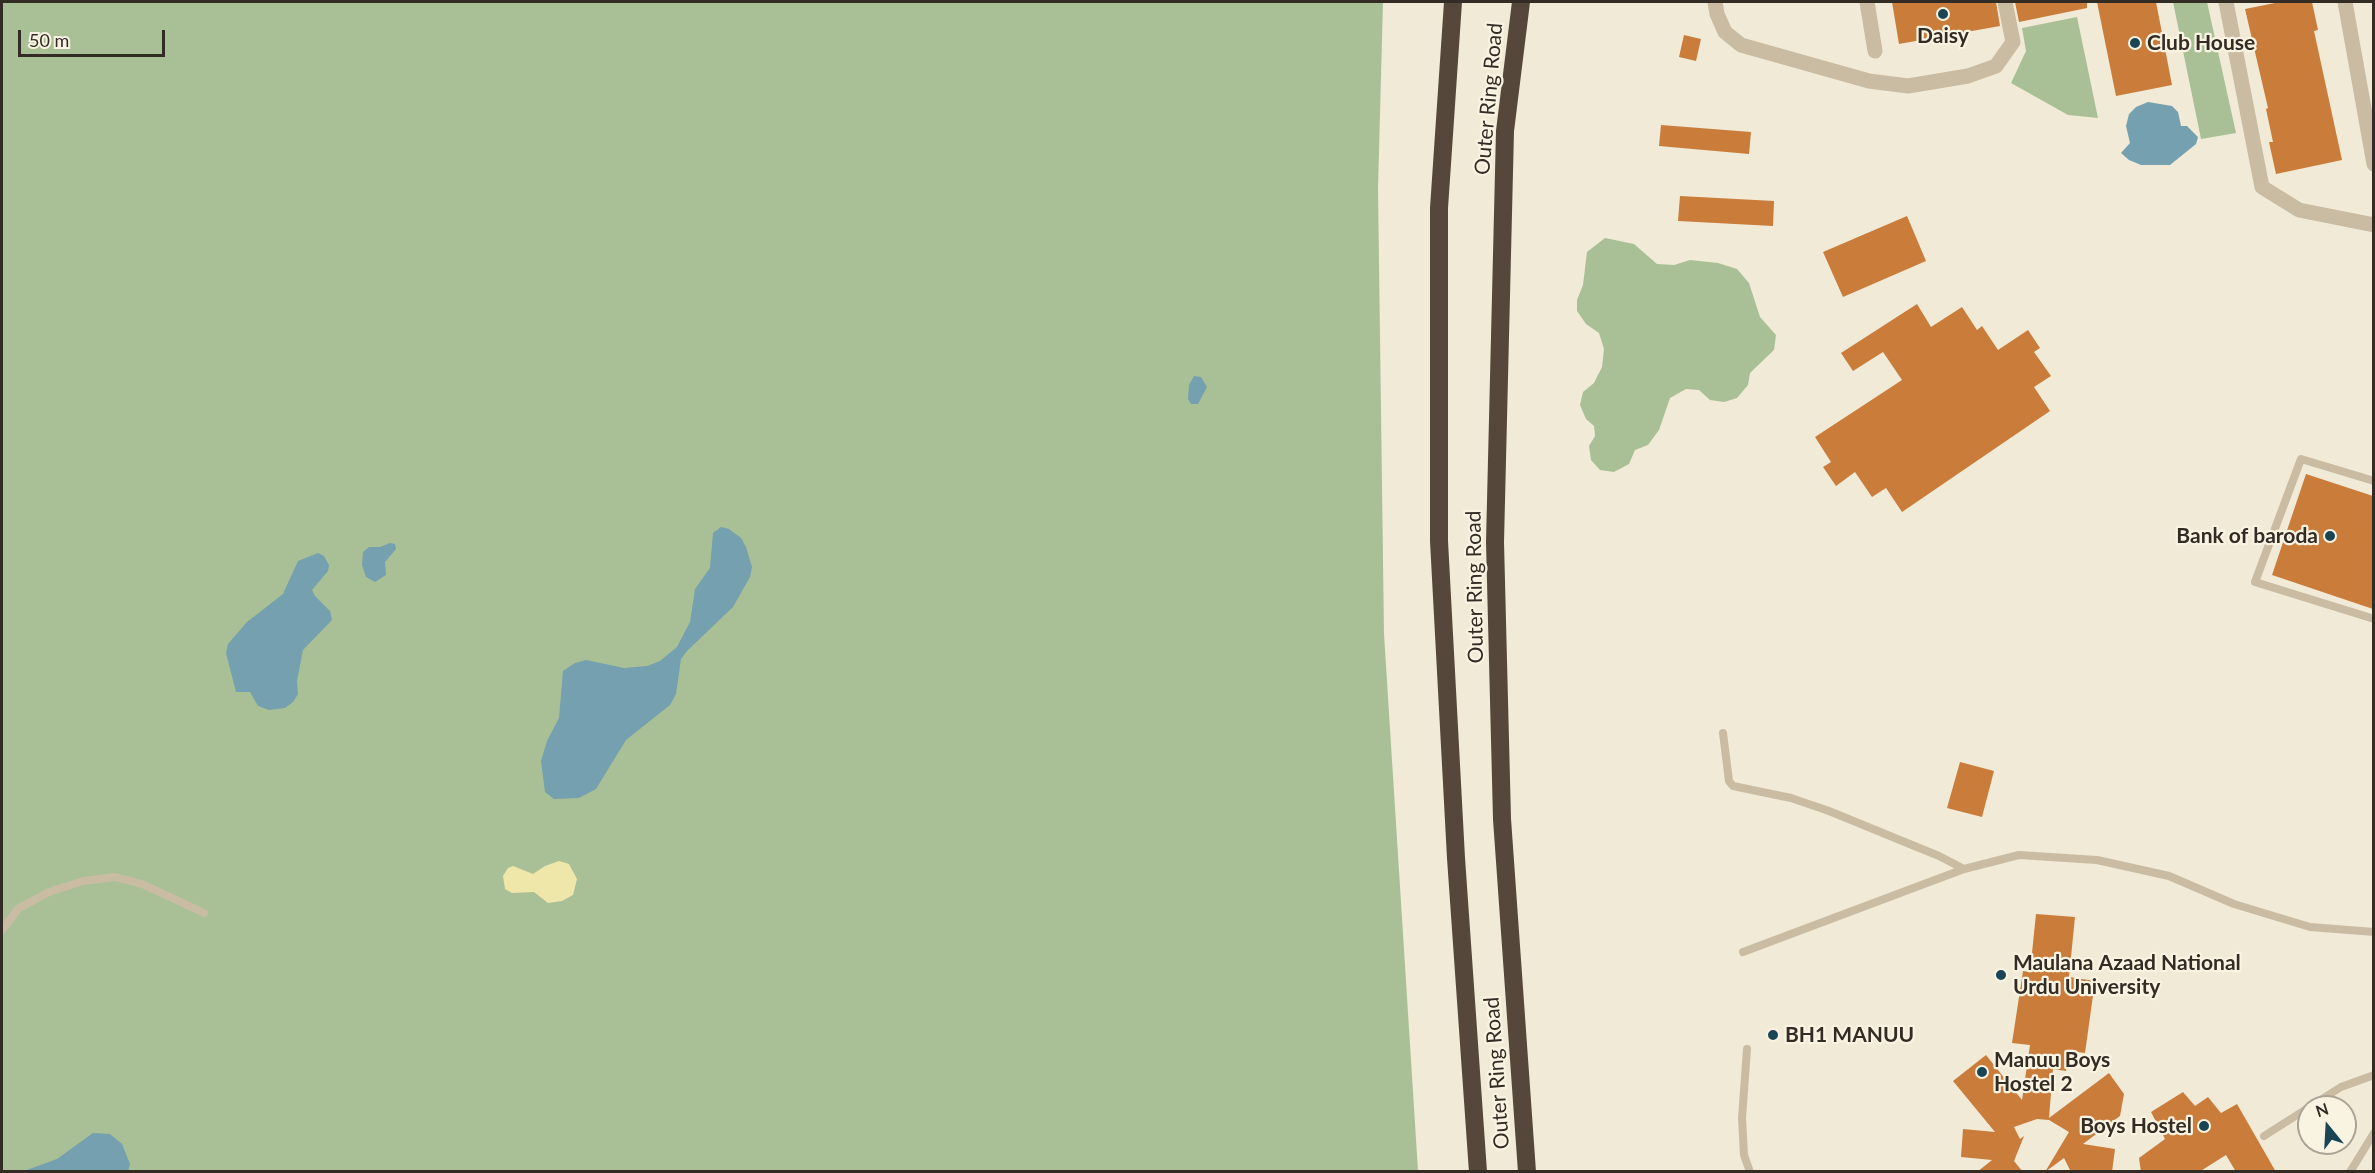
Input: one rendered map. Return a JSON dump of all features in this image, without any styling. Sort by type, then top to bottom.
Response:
[{"type":"highway","name":"Outer Ring Road","points":[[1454,2],[1449,39],[1439,208],[1439,541],[1456,858],[1478,1172]]},
{"type":"highway","name":"Outer Ring Road","points":[[1521,2],[1505,131],[1496,565],[1502,819],[1527,1172]]},
{"type":"street","points":[[1715,2],[1717,14],[1725,32],[1741,45],[1869,81],[1908,86],[1968,76],[1996,66],[2013,42],[2005,2]]},
{"type":"street","points":[[1867,2],[1875,51]]},
{"type":"street","points":[[2226,2],[2262,187],[2299,210],[2373,225]]},
{"type":"street","points":[[2345,2],[2373,164]]},
{"type":"lane","points":[[2373,481],[2301,459],[2255,582],[2373,619]]},
{"type":"lane","points":[[1723,733],[1729,781],[1733,786],[1791,798],[1829,811],[1939,856],[1964,869]]},
{"type":"lane","points":[[1743,952],[1964,869],[2019,855],[2097,860],[2169,876],[2234,904],[2310,927],[2373,932]]},
{"type":"lane","points":[[2,930],[19,908],[49,892],[83,881],[115,877],[142,884],[204,914]]},
{"type":"lane","points":[[1747,1049],[1742,1118],[1744,1155],[1750,1172]]},
{"type":"lane","points":[[2264,1136],[2342,1087],[2373,1075]]},
{"type":"lane","points":[[2350,1172],[2373,1133]]},
{"type":"green space","points":[[2,2],[1383,2],[1378,188],[1384,634],[1418,1171],[2,1171]]},
{"type":"green space","points":[[2173,2],[2207,2],[2236,133],[2201,139]]},
{"type":"green space","points":[[2077,17],[2098,118],[2068,115],[2011,83],[2026,51],[2022,28]]},
{"type":"green space","points":[[1605,238],[1634,244],[1657,264],[1674,265],[1690,260],[1718,263],[1737,269],[1749,283],[1760,317],[1776,335],[1774,350],[1750,373],[1748,385],[1737,398],[1724,402],[1710,400],[1699,390],[1686,389],[1670,398],[1659,430],[1648,445],[1635,450],[1629,464],[1614,472],[1600,470],[1591,460],[1589,446],[1595,436],[1594,426],[1586,419],[1580,405],[1583,392],[1594,383],[1602,367],[1604,349],[1599,333],[1586,324],[1577,311],[1577,300],[1583,285],[1587,252]]},
{"type":"sand","points":[[559,861],[569,864],[577,879],[573,895],[562,901],[548,903],[534,892],[512,893],[505,889],[503,876],[508,868],[513,866],[533,874]]},
{"type":"water","points":[[2148,102],[2172,106],[2178,112],[2181,126],[2187,126],[2198,137],[2196,144],[2170,165],[2141,165],[2129,160],[2121,153],[2130,143],[2126,126],[2129,114],[2136,107]]},
{"type":"water","points":[[1194,376],[1201,377],[1207,387],[1198,404],[1191,404],[1188,399],[1189,385]]},
{"type":"water","points":[[721,527],[729,529],[741,538],[752,567],[750,577],[733,607],[687,651],[681,659],[676,694],[670,705],[626,740],[596,789],[579,798],[554,799],[545,792],[541,761],[547,741],[559,718],[563,671],[575,663],[586,660],[624,668],[647,666],[660,661],[677,647],[690,622],[695,589],[710,568],[713,533]]},
{"type":"water","points":[[390,543],[395,544],[396,549],[385,562],[386,575],[375,582],[366,577],[362,565],[363,552],[369,547],[380,547]]},
{"type":"water","points":[[318,553],[324,556],[329,565],[328,571],[312,590],[330,611],[332,620],[303,650],[297,681],[298,694],[293,702],[285,708],[269,710],[258,706],[250,692],[236,692],[226,653],[228,644],[247,622],[283,594],[298,561]]},
{"type":"water","points":[[93,1133],[110,1134],[122,1144],[130,1164],[128,1171],[24,1171],[57,1159]]},
{"type":"building","name":"Daisy","points":[[1892,2],[1996,2],[2000,26],[1899,44]]},
{"type":"building","points":[[2015,2],[2087,2],[2087,8],[2019,22]]},
{"type":"building","name":"Club House","points":[[2097,2],[2156,2],[2172,85],[2116,96]]},
{"type":"building","points":[[2280,2],[2312,2],[2318,30],[2314,31],[2342,160],[2276,174],[2269,142],[2273,142],[2266,109],[2268,108],[2245,9]]},
{"type":"building","points":[[1684,35],[1701,39],[1696,61],[1679,57]]},
{"type":"building","points":[[1661,125],[1751,132],[1749,154],[1659,146]]},
{"type":"building","points":[[1680,196],[1774,201],[1773,226],[1678,221]]},
{"type":"building","points":[[1907,216],[1926,261],[1843,297],[1823,252]]},
{"type":"building","points":[[1917,304],[1931,327],[1962,307],[1977,330],[1982,326],[1998,350],[2028,330],[2040,348],[2034,352],[2051,376],[2034,387],[2050,411],[1902,512],[1886,488],[1872,497],[1855,472],[1836,486],[1823,467],[1831,462],[1815,437],[1902,380],[1883,352],[1853,371],[1841,353]]},
{"type":"building","name":"Bank of baroda","points":[[2306,474],[2373,496],[2373,609],[2272,575]]},
{"type":"building","points":[[1960,762],[1994,771],[1982,817],[1947,808]]},
{"type":"building","name":"Manuu Boys Hostel 2","points":[[2036,914],[2075,917],[2069,977],[2095,981],[2085,1053],[2069,1051],[2066,1071],[2053,1069],[2049,1118],[2109,1073],[2124,1094],[2120,1116],[2083,1144],[2115,1149],[2112,1172],[2071,1172],[2064,1158],[2045,1172],[2069,1132],[2049,1120],[2037,1119],[2014,1127],[2020,1139],[2024,1136],[2014,1161],[2023,1172],[1977,1172],[1992,1160],[1961,1157],[1963,1129],[1995,1132],[1953,1081],[1986,1055],[2022,1100],[2030,1045],[2012,1043],[2023,971],[2030,972]]},
{"type":"building","name":"Boys Hostel","points":[[2183,1092],[2195,1106],[2208,1097],[2221,1113],[2237,1104],[2276,1172],[2236,1172],[2226,1155],[2199,1172],[2141,1172],[2139,1158],[2165,1139],[2151,1112]]},
{"type":"place","name":"Daisy","points":[[1943,14]]},
{"type":"place","name":"Club House","points":[[2135,43]]},
{"type":"place","name":"Bank of baroda","points":[[2330,536]]},
{"type":"place","name":"Maulana Azaad National Urdu University","points":[[2001,975]]},
{"type":"place","name":"BH1 MANUU","points":[[1773,1035]]},
{"type":"place","name":"Manuu Boys Hostel 2","points":[[1982,1072]]},
{"type":"place","name":"Boys Hostel","points":[[2204,1126]]}]
